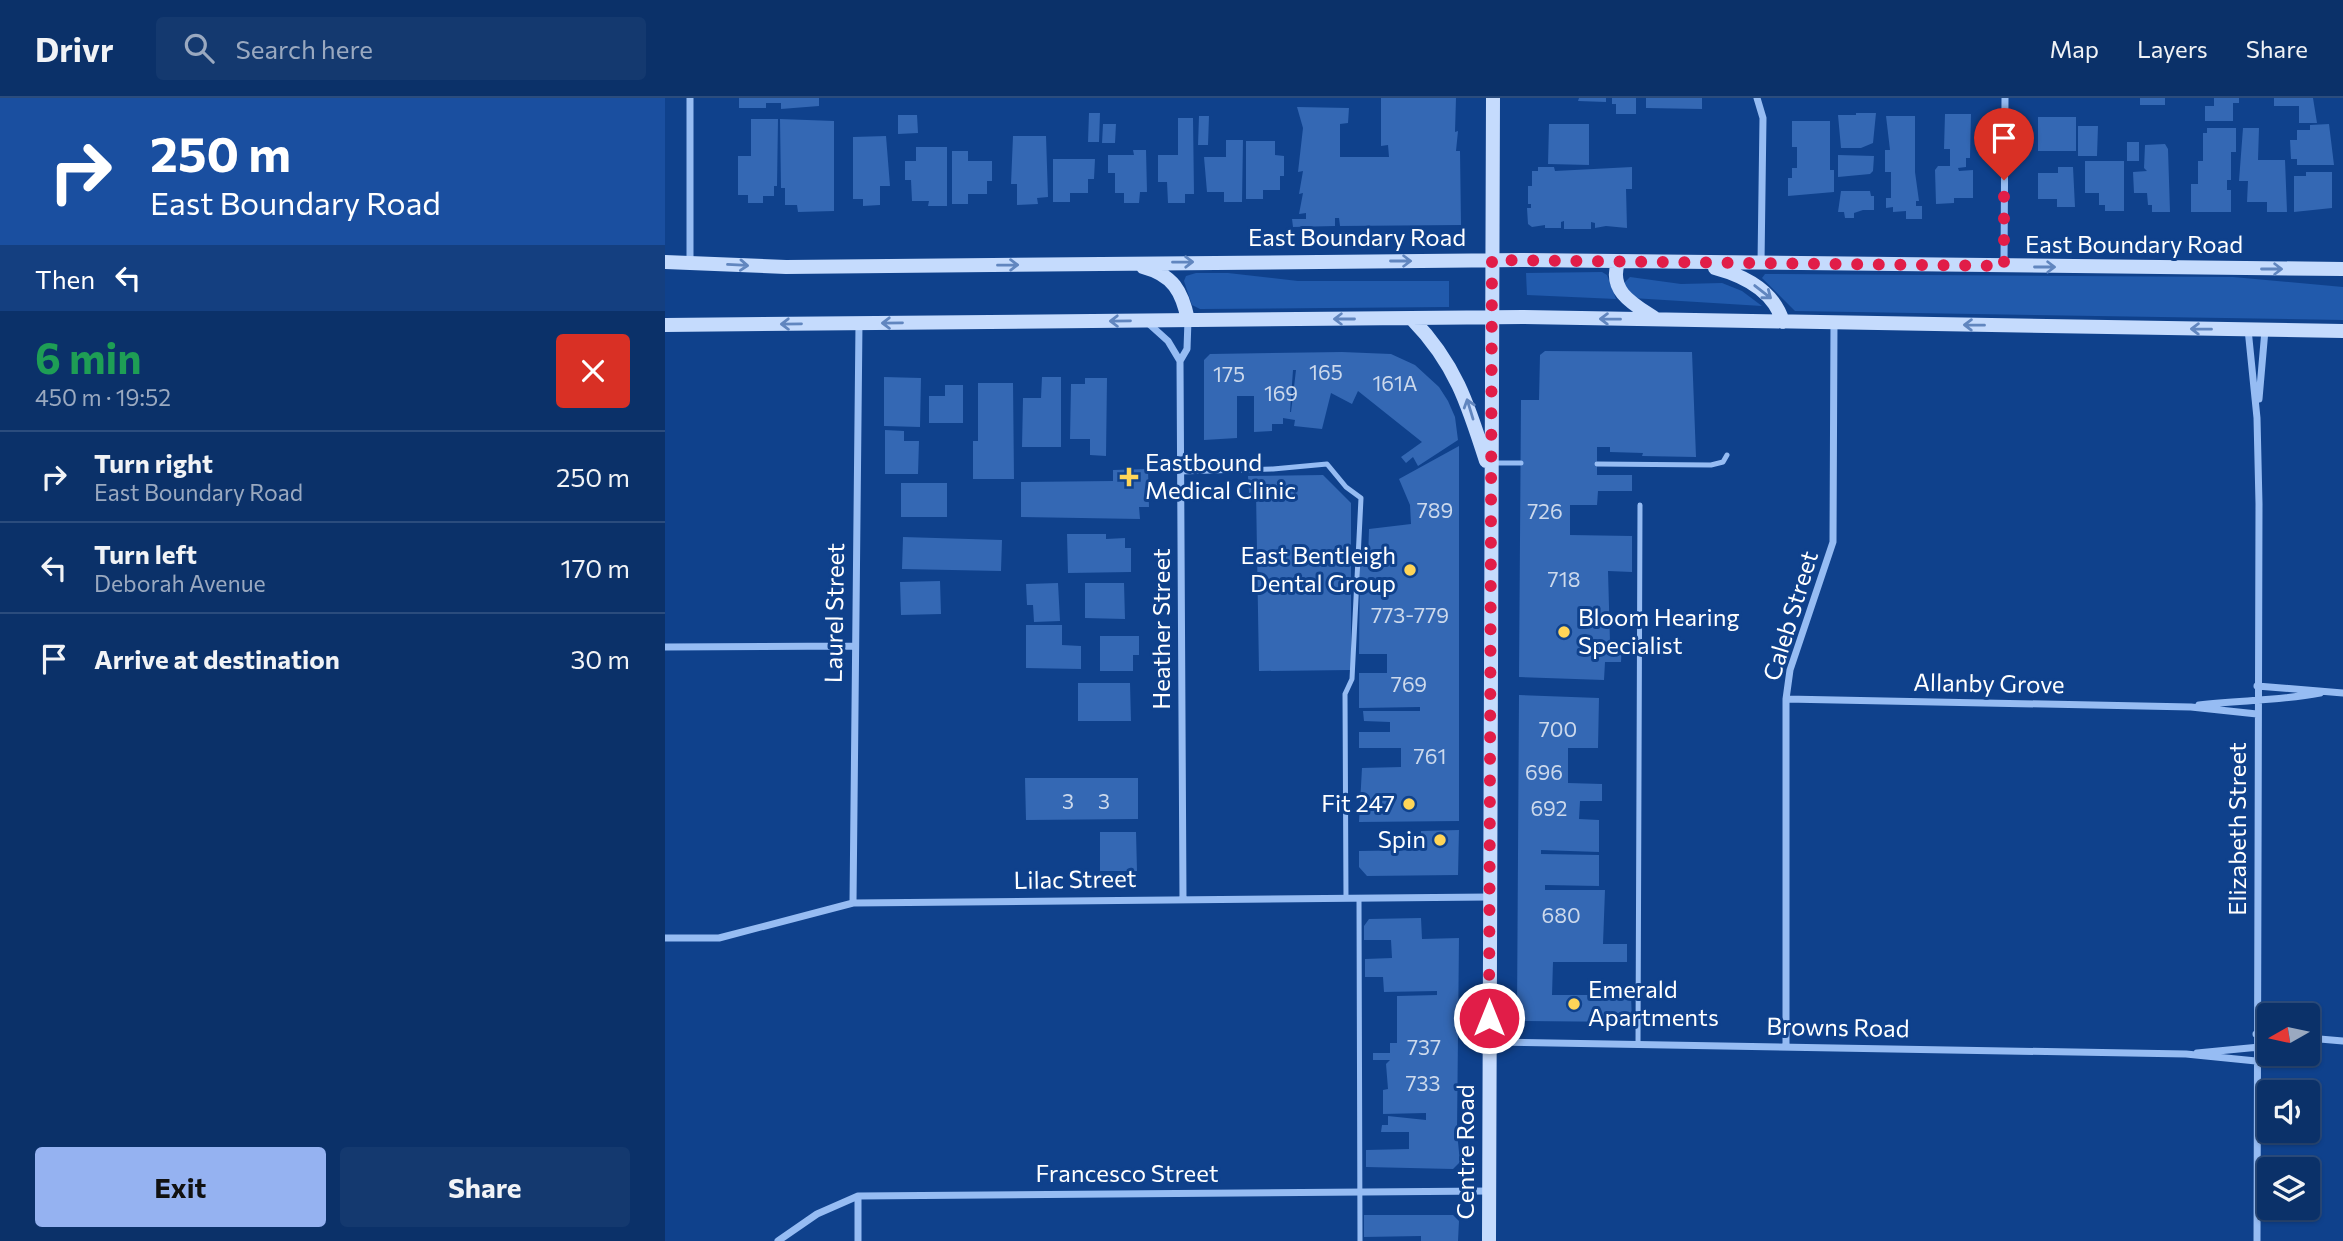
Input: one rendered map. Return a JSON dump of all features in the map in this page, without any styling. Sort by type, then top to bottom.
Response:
[{"type":"main road","name":"Centre Road","points":[[1489,1241],[1493,98]]},
{"type":"main road","name":"East Boundary Road","points":[[665,262],[786,267],[1492,260],[2343,269]]},
{"type":"main road","points":[[1132,263],[1151,269],[1173,281],[1181,292],[1188,320]]},
{"type":"main road","points":[[1618,263],[1616,280],[1621,293],[1657,320]]},
{"type":"main road","points":[[1682,264],[1724,271],[1750,282],[1775,302],[1783,323]]},
{"type":"main road","points":[[665,325],[1492,318],[2343,331]]},
{"type":"main road","points":[[1412,319],[1432,339],[1465,393],[1490,469]]},
{"type":"street","points":[[690,98],[690,262]]},
{"type":"street","points":[[1757,98],[1763,118],[1761,263]]},
{"type":"street","points":[[2004,266],[2005,98]]},
{"type":"street","points":[[1146,320],[1168,341],[1180,361]]},
{"type":"street","name":"Heather Street","points":[[1183,898],[1180,361],[1187,349],[1188,320]]},
{"type":"street","name":"Caleb Street","points":[[1786,1047],[1786,699],[1790,670],[1833,542],[1834,322]]},
{"type":"street","name":"Laurel Street","points":[[853,902],[859,323]]},
{"type":"street","name":"Elizabeth Street","points":[[2248,329],[2257,418]]},
{"type":"street","name":"Elizabeth Street","points":[[2256,1241],[2257,418],[2265,330]]},
{"type":"street","points":[[665,647],[854,646]]},
{"type":"street","points":[[2257,686],[2343,693]]},
{"type":"street","name":"Allanby Grove","points":[[2191,707],[2257,699],[2289,699],[2320,693]]},
{"type":"street","name":"Allanby Grove","points":[[1786,699],[2191,707],[2257,714]]},
{"type":"street","name":"Lilac Street","points":[[665,938],[719,938],[853,902],[1489,897]]},
{"type":"street","points":[[2321,1041],[2343,1041]]},
{"type":"street","name":"Browns Road","points":[[1489,1042],[2186,1054],[2256,1061]]},
{"type":"street","name":"Browns Road","points":[[2186,1054],[2256,1047]]},
{"type":"street","name":"Francesco Street","points":[[779,1241],[817,1214],[858,1196],[1489,1191]]},
{"type":"street","points":[[858,1196],[858,1241]]},
{"type":"lane","points":[[1597,464],[1711,465],[1723,462],[1727,455]]},
{"type":"lane","points":[[1490,469],[1521,463]]},
{"type":"lane","points":[[1180,472],[1327,464],[1361,498],[1352,679],[1345,694],[1346,897]]},
{"type":"lane","points":[[1638,1045],[1640,505]]},
{"type":"lane","points":[[1359,897],[1360,1241]]},
{"type":"shaded area","points":[[1602,272],[1607,275],[1616,299],[1527,295],[1526,273]]},
{"type":"shaded area","points":[[1196,273],[1228,273],[1298,281],[1449,281],[1449,307],[1200,309],[1192,305],[1184,281],[1186,276]]},
{"type":"shaded area","points":[[1765,274],[2233,277],[2343,287],[2343,320],[1795,311],[1762,278]]},
{"type":"shaded area","points":[[1630,277],[1681,284],[1722,283],[1742,291],[1762,306],[1632,298],[1624,283]]},
{"type":"building","points":[[739,98],[819,98],[819,106],[781,109],[781,103],[766,103],[766,108],[739,108]]},
{"type":"building","points":[[1381,98],[1456,98],[1455,132],[1458,131],[1456,151],[1460,151],[1461,225],[1340,226],[1339,218],[1335,218],[1335,226],[1293,227],[1292,219],[1306,219],[1306,213],[1299,214],[1303,193],[1299,194],[1303,171],[1298,172],[1303,128],[1297,107],[1349,108],[1348,123],[1340,124],[1340,157],[1389,157],[1388,145],[1381,146]]},
{"type":"building","points":[[1579,98],[1606,98],[1606,102],[1578,101]]},
{"type":"building","points":[[1612,98],[1636,98],[1636,114],[1616,114],[1616,104],[1612,104]]},
{"type":"building","points":[[1646,98],[1702,98],[1702,109],[1646,108]]},
{"type":"building","points":[[2140,98],[2165,98],[2165,105],[2140,105]]},
{"type":"building","points":[[2214,98],[2239,98],[2239,103],[2233,103],[2233,121],[2205,121],[2205,106],[2214,106]]},
{"type":"building","points":[[2274,98],[2313,98],[2317,123],[2299,123],[2299,106],[2274,106]]},
{"type":"building","points":[[1089,113],[1100,113],[1099,142],[1088,142]]},
{"type":"building","points":[[1876,113],[1873,143],[1861,148],[1841,148],[1838,115]]},
{"type":"building","points":[[1945,114],[1971,114],[1970,158],[1966,158],[1966,167],[1958,168],[1959,171],[1973,170],[1973,198],[1954,198],[1954,203],[1936,204],[1935,170],[1938,166],[1950,166],[1950,149],[1944,149]]},
{"type":"building","points":[[898,115],[917,115],[918,133],[898,134]]},
{"type":"building","points":[[1199,116],[1209,116],[1208,145],[1198,145]]},
{"type":"building","points":[[1886,116],[1915,116],[1915,172],[1919,201],[1916,201],[1916,206],[1922,206],[1922,219],[1906,219],[1906,211],[1893,212],[1893,207],[1886,208],[1886,198],[1891,198],[1891,172],[1885,172],[1885,150],[1890,150]]},
{"type":"building","points":[[2038,117],[2076,117],[2076,151],[2038,151]]},
{"type":"building","points":[[1178,118],[1193,118],[1194,194],[1185,194],[1185,203],[1168,203],[1167,182],[1158,182],[1158,155],[1178,155]]},
{"type":"building","points":[[751,119],[778,119],[777,186],[774,186],[774,196],[763,196],[763,203],[748,203],[748,195],[738,195],[738,156],[751,156]]},
{"type":"building","points":[[780,119],[834,121],[834,211],[798,212],[797,205],[785,205],[785,188],[781,188]]},
{"type":"building","points":[[1792,121],[1830,121],[1830,170],[1834,170],[1834,192],[1788,196],[1788,178],[1792,178],[1792,168],[1797,168],[1797,147],[1792,147]]},
{"type":"building","points":[[1103,124],[1116,124],[1115,143],[1102,143]]},
{"type":"building","points":[[1549,124],[1589,124],[1589,165],[1548,164]]},
{"type":"building","points":[[2329,124],[2334,165],[2297,165],[2297,159],[2291,159],[2290,140],[2297,140],[2297,130],[2310,130],[2310,125]]},
{"type":"building","points":[[2078,126],[2098,126],[2097,156],[2078,156]]},
{"type":"building","points":[[2207,128],[2236,128],[2236,152],[2231,152],[2231,180],[2227,180],[2227,190],[2231,190],[2231,212],[2191,212],[2191,184],[2198,184],[2198,161],[2203,161],[2203,133],[2207,133]]},
{"type":"building","points":[[2243,128],[2259,128],[2258,160],[2285,160],[2287,212],[2267,212],[2267,202],[2247,202],[2248,181],[2239,181]]},
{"type":"building","points":[[886,136],[890,186],[880,186],[880,205],[863,206],[863,199],[853,199],[853,137]]},
{"type":"building","points":[[1013,136],[1046,136],[1048,197],[1037,198],[1038,204],[1017,205],[1017,184],[1011,184]]},
{"type":"building","points":[[1226,140],[1243,140],[1242,202],[1224,202],[1224,192],[1207,192],[1204,157],[1226,157]]},
{"type":"building","points":[[1246,141],[1275,141],[1275,155],[1284,156],[1284,176],[1280,176],[1280,190],[1263,190],[1263,199],[1246,199]]},
{"type":"building","points":[[2127,142],[2139,142],[2139,161],[2127,161]]},
{"type":"building","points":[[2165,144],[2168,149],[2170,212],[2152,212],[2147,193],[2134,193],[2133,172],[2147,171],[2144,168],[2145,145]]},
{"type":"building","points":[[916,147],[947,147],[947,206],[928,206],[929,201],[912,201],[911,180],[905,180],[905,161],[916,161]]},
{"type":"building","points":[[1133,150],[1146,150],[1147,192],[1140,192],[1139,203],[1124,203],[1124,193],[1115,193],[1115,173],[1108,173],[1108,155],[1134,155]]},
{"type":"building","points":[[952,151],[968,151],[968,161],[992,161],[992,181],[987,181],[987,194],[968,194],[968,204],[952,204]]},
{"type":"building","points":[[1838,155],[1874,156],[1873,171],[1870,174],[1838,177]]},
{"type":"building","points":[[1053,159],[1095,159],[1094,179],[1088,179],[1088,193],[1070,193],[1070,202],[1053,202]]},
{"type":"building","points":[[2085,161],[2124,161],[2124,211],[2105,211],[2105,205],[2099,205],[2099,193],[2085,193]]},
{"type":"building","points":[[1538,167],[1554,167],[1555,171],[1632,167],[1632,189],[1626,189],[1627,228],[1595,228],[1595,223],[1591,222],[1591,229],[1564,229],[1564,221],[1561,222],[1561,228],[1545,228],[1545,225],[1532,227],[1528,224],[1527,208],[1531,208],[1531,204],[1528,204],[1528,186],[1532,186],[1532,171],[1538,171]]},
{"type":"building","points":[[2058,167],[2073,167],[2075,207],[2057,207],[2057,199],[2038,199],[2038,173],[2058,173]]},
{"type":"building","points":[[2306,172],[2332,172],[2332,208],[2294,212],[2294,176],[2306,176]]},
{"type":"building","points":[[1841,191],[1870,191],[1871,196],[1874,196],[1874,210],[1863,210],[1854,213],[1854,218],[1845,218],[1844,212],[1838,212]]},
{"type":"building","points":[[1545,351],[1692,352],[1696,457],[1642,456],[1643,453],[1610,452],[1610,447],[1597,447],[1597,475],[1632,475],[1632,491],[1598,491],[1597,505],[1570,505],[1570,535],[1632,536],[1632,572],[1608,571],[1610,642],[1622,642],[1621,662],[1605,662],[1604,680],[1519,677],[1521,400],[1539,400],[1540,355]]},
{"type":"building","points":[[1210,354],[1391,354],[1415,365],[1439,387],[1455,417],[1458,440],[1418,466],[1413,457],[1406,463],[1401,457],[1422,442],[1358,391],[1352,404],[1331,393],[1322,429],[1294,426],[1295,420],[1283,418],[1283,424],[1272,424],[1272,431],[1254,432],[1254,396],[1237,396],[1237,438],[1204,440],[1204,360]],"holes":[[[1293,370],[1296,370],[1291,412],[1290,412]]]},
{"type":"building","points":[[884,377],[921,378],[920,427],[884,426]]},
{"type":"building","points":[[1042,377],[1061,377],[1061,447],[1022,447],[1023,398],[1041,398]]},
{"type":"building","points":[[1085,378],[1107,378],[1106,456],[1090,455],[1090,439],[1070,439],[1071,384],[1085,384]]},
{"type":"building","points":[[978,383],[1013,383],[1014,479],[973,479],[973,441],[978,441]]},
{"type":"building","points":[[945,385],[963,385],[963,423],[929,423],[929,396],[945,396]]},
{"type":"building","points":[[885,430],[904,431],[904,441],[919,441],[918,474],[885,474]]},
{"type":"building","points":[[1459,446],[1459,821],[1359,822],[1362,768],[1401,767],[1401,748],[1359,748],[1359,732],[1390,732],[1390,722],[1364,721],[1363,711],[1420,711],[1420,707],[1359,708],[1359,673],[1387,673],[1387,654],[1359,654],[1360,561],[1368,561],[1369,529],[1411,524],[1410,505],[1399,479]]},
{"type":"building","points":[[1148,469],[1149,507],[1139,507],[1140,519],[1021,517],[1021,482],[1113,481],[1113,470]]},
{"type":"building","points":[[1323,475],[1351,503],[1351,670],[1259,671],[1256,492],[1249,493],[1248,476]]},
{"type":"building","points":[[901,483],[947,483],[947,517],[901,517]]},
{"type":"building","points":[[1067,534],[1106,534],[1106,539],[1125,538],[1125,548],[1131,548],[1131,572],[1068,573]]},
{"type":"building","points":[[903,537],[1002,540],[1001,571],[902,569]]},
{"type":"building","points":[[940,581],[941,614],[901,615],[900,582]]},
{"type":"building","points":[[1058,583],[1060,621],[1034,622],[1033,605],[1027,605],[1026,584]]},
{"type":"building","points":[[1085,583],[1124,583],[1125,619],[1085,618]]},
{"type":"building","points":[[1026,625],[1062,625],[1062,645],[1081,646],[1081,669],[1026,668]]},
{"type":"building","points":[[1100,636],[1139,636],[1139,655],[1133,655],[1133,671],[1100,671]]},
{"type":"building","points":[[1078,683],[1130,683],[1131,721],[1078,721]]},
{"type":"building","points":[[1519,695],[1599,698],[1598,748],[1568,748],[1568,783],[1602,784],[1602,801],[1580,801],[1579,819],[1599,820],[1599,852],[1541,850],[1541,854],[1599,855],[1599,886],[1545,885],[1545,890],[1605,890],[1603,944],[1627,944],[1627,962],[1553,962],[1552,995],[1631,995],[1632,1022],[1523,1021],[1517,1013]]},
{"type":"building","points":[[1025,778],[1138,778],[1138,819],[1026,820]]},
{"type":"building","points":[[1459,830],[1458,875],[1367,876],[1359,867],[1359,851],[1421,850],[1421,831]]},
{"type":"building","points":[[1100,832],[1136,832],[1137,871],[1100,871]]},
{"type":"building","points":[[1421,918],[1422,939],[1459,938],[1457,1132],[1460,1162],[1453,1169],[1366,1167],[1366,1150],[1409,1149],[1409,1132],[1381,1132],[1382,1125],[1388,1125],[1388,1116],[1426,1120],[1426,1113],[1383,1114],[1383,1090],[1388,1089],[1386,1064],[1390,1060],[1373,1060],[1373,1053],[1390,1053],[1390,1043],[1397,1043],[1397,996],[1437,995],[1437,991],[1384,992],[1383,977],[1365,977],[1365,959],[1392,958],[1391,940],[1364,940],[1364,926],[1369,919]]},
{"type":"building","points":[[1364,1215],[1453,1215],[1459,1221],[1458,1241],[1421,1241],[1421,1236],[1364,1237]]},
{"type":"place","name":"Eastbound Medical Clinic","points":[[1129,477]]},
{"type":"place","name":"East Bentleigh Dental Group","points":[[1410,570]]},
{"type":"place","name":"Bloom Hearing Specialist","points":[[1564,632]]},
{"type":"place","name":"Fit 247","points":[[1409,804]]},
{"type":"place","name":"Spin","points":[[1440,840]]},
{"type":"place","name":"Emerald Apartments","points":[[1574,1004]]},
{"type":"route","points":[[1489,1018],[1492,260],[2004,266],[2004,180]]}]
